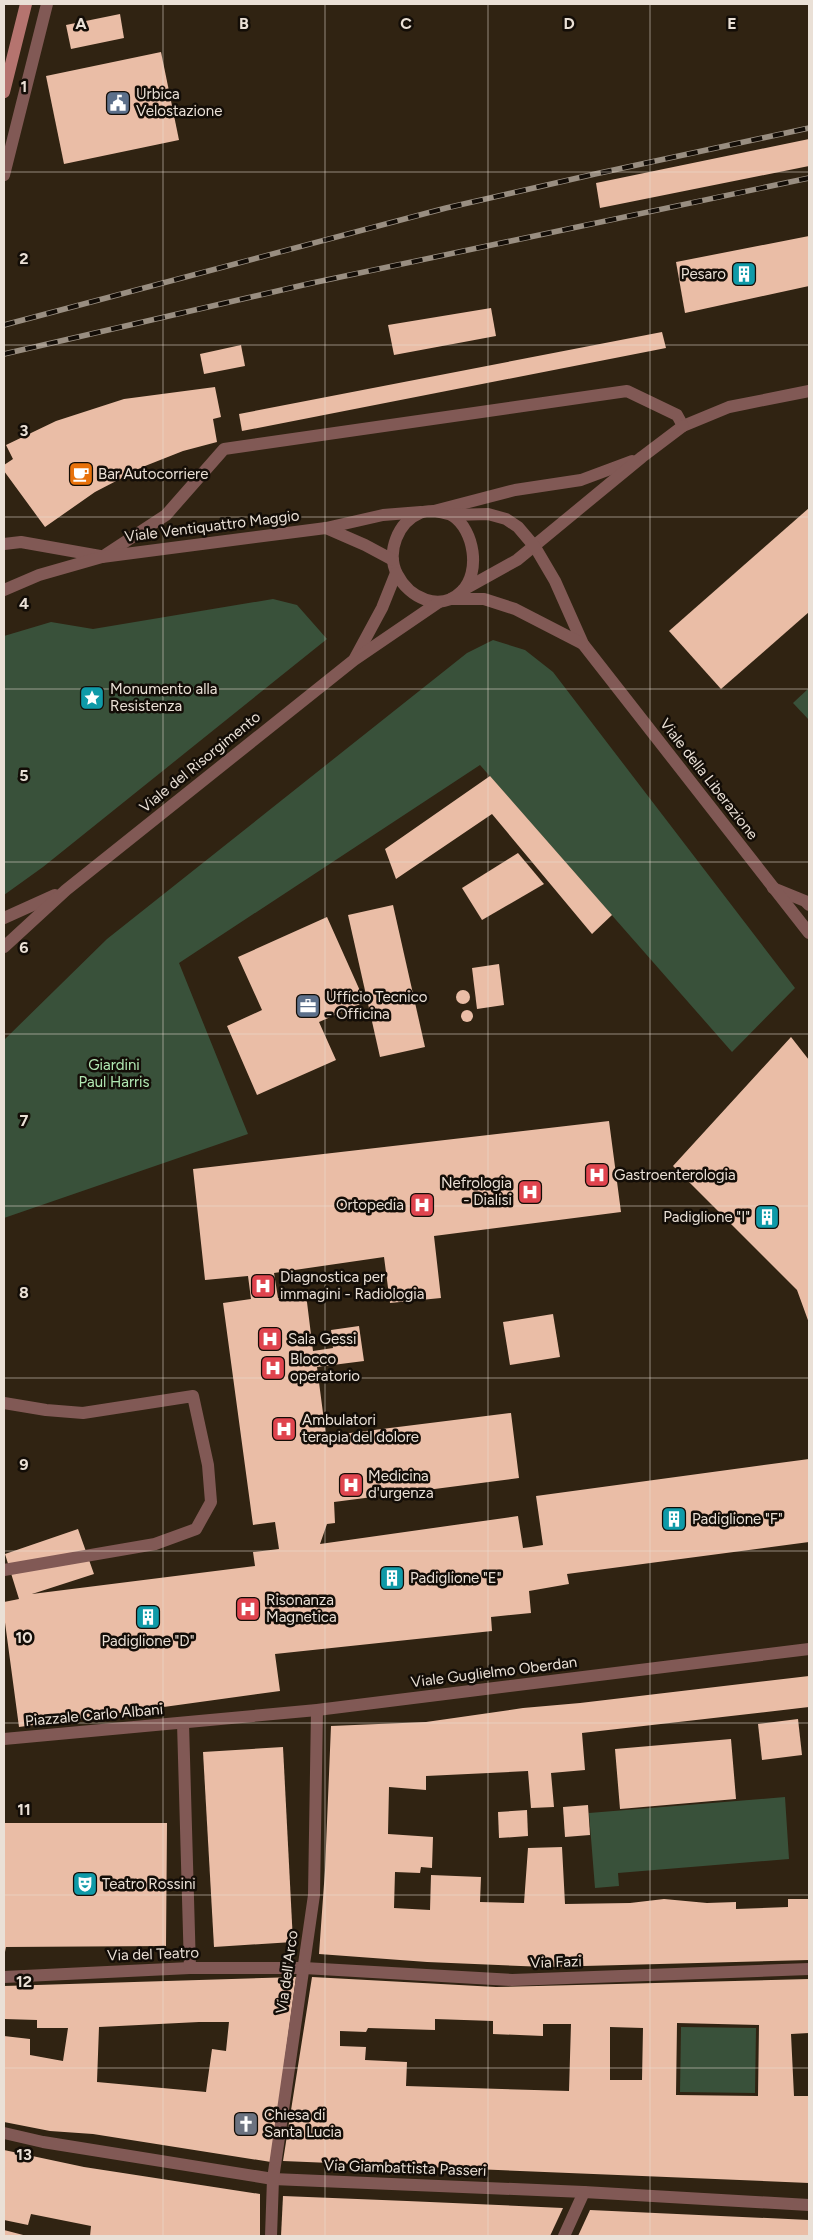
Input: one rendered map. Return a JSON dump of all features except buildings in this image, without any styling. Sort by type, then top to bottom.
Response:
[{"type":"main road","points":[[4,92],[26,4]]},
{"type":"street","points":[[4,175],[47,4]]},
{"type":"street","points":[[102,557],[166,515],[224,449],[627,391],[677,415],[683,426]]},
{"type":"street","points":[[326,528],[366,545],[394,566],[403,584],[418,596],[428,602],[445,600],[517,560],[535,547],[642,457],[683,426],[729,407],[809,391]]},
{"type":"street","points":[[354,660],[382,608],[394,566],[397,534],[407,520],[421,512],[434,511],[515,490],[581,480],[642,457]]},
{"type":"street","points":[[434,511],[452,515],[462,524],[466,532],[473,553],[469,580],[463,590]]},
{"type":"street","name":"Viale Ventiquattro Maggio","points":[[4,590],[39,575],[102,557],[326,528],[383,516],[421,512]]},
{"type":"street","name":"Viale della Liberazione","points":[[452,515],[488,514],[506,519],[518,527],[535,547],[555,581],[583,644],[809,933]]},
{"type":"street","name":"Viale Ventiquattro Maggio","points":[[4,544],[22,542],[102,557]]},
{"type":"street","name":"Viale della Liberazione","points":[[445,600],[484,600],[515,609],[583,644]]},
{"type":"street","name":"Viale del Risorgimento","points":[[4,947],[66,890],[354,660],[445,600]]},
{"type":"street","points":[[773,888],[805,901],[809,905]]},
{"type":"street","name":"Viale del Risorgimento","points":[[4,918],[66,890]]},
{"type":"street","points":[[4,1403],[46,1410],[84,1413],[193,1396],[208,1465],[211,1502],[196,1529],[155,1544],[4,1570]]},
{"type":"street","name":"Viale Guglielmo Oberdan","points":[[183,1724],[317,1710],[809,1649]]},
{"type":"street","name":"Via dell'Arco","points":[[271,2236],[273,2179],[314,1895],[317,1710]]},
{"type":"street","name":"Piazzale Carlo Albani","points":[[4,1739],[183,1724],[190,1968]]},
{"type":"street","name":"Via del Teatro","points":[[4,1978],[190,1968],[304,1968]]},
{"type":"street","name":"Via Fazi","points":[[304,1968],[512,1980],[809,1969]]},
{"type":"street","name":"Via Giambattista Passeri","points":[[4,2133],[43,2142],[273,2179],[584,2192],[809,2205]]},
{"type":"street","points":[[564,2236],[584,2192]]},
{"type":"green space","points":[[273,599],[297,605],[327,639],[43,867],[4,895],[4,636],[51,622],[93,629]]},
{"type":"green space","name":"Giardini Paul Harris","points":[[493,640],[525,650],[553,672],[795,988],[732,1052],[480,765],[179,963],[248,1134],[4,1218],[4,1040],[107,939],[467,653]]},
{"type":"green space","points":[[809,688],[809,720],[793,703]]},
{"type":"green space","points":[[785,1797],[789,1859],[618,1873],[619,1886],[595,1888],[589,1813]]},
{"type":"green space","points":[[681,2027],[756,2028],[755,2093],[680,2092]]},
{"type":"railway","points":[[4,325],[446,208],[809,128]]},
{"type":"railway","points":[[4,354],[312,283],[809,178]]},
{"type":"place","name":"Urbica Velostazione","points":[[118,103]]},
{"type":"place","name":"Pesaro","points":[[744,274]]},
{"type":"place","name":"Bar Autocorriere","points":[[81,474]]},
{"type":"place","name":"Monumento alla Resistenza","points":[[92,698]]},
{"type":"place","name":"Ufficio Tecnico - Officina","points":[[308,1006]]},
{"type":"place","name":"Gastroenterologia","points":[[597,1175]]},
{"type":"place","name":"Nefrologia - Dialisi","points":[[530,1192]]},
{"type":"place","name":"Ortopedia","points":[[422,1205]]},
{"type":"place","name":"Padiglione \"I\"","points":[[767,1217]]},
{"type":"place","name":"Diagnostica per immagini - Radiologia","points":[[263,1286]]},
{"type":"place","name":"Sala Gessi","points":[[270,1339]]},
{"type":"place","name":"Blocco operatorio","points":[[273,1368]]},
{"type":"place","name":"Ambulatori terapia del dolore","points":[[284,1429]]},
{"type":"place","name":"Medicina d'urgenza","points":[[351,1485]]},
{"type":"place","name":"Padiglione \"F\"","points":[[674,1519]]},
{"type":"place","name":"Padiglione \"E\"","points":[[392,1578]]},
{"type":"place","name":"Risonanza Magnetica","points":[[248,1609]]},
{"type":"place","name":"Padiglione \"D\"","points":[[148,1617]]},
{"type":"place","name":"Teatro Rossini","points":[[85,1884]]},
{"type":"place","name":"Chiesa di Santa Lucia","points":[[246,2124]]}]
